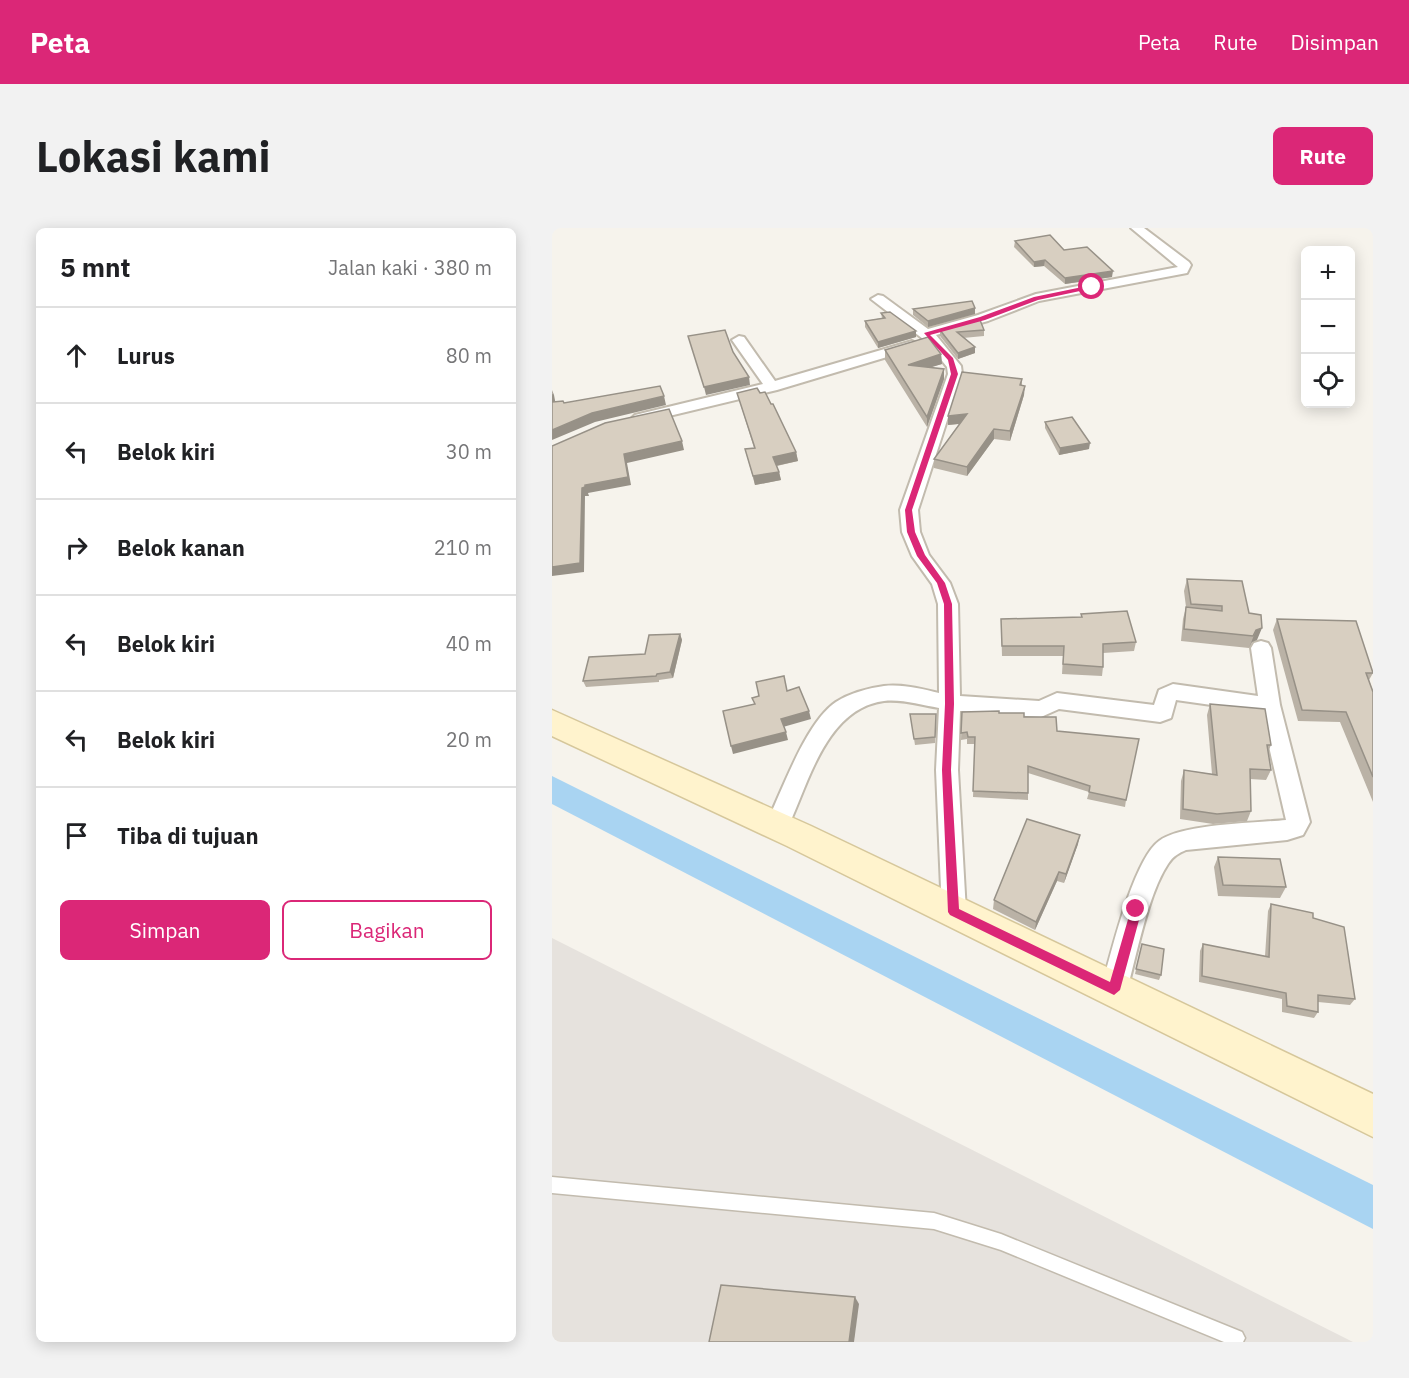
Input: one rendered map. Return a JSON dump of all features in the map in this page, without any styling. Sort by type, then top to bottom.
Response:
[{"type":"street","points":[[623,422],[772,387],[929,336],[1036,298],[1184,270],[1185,265],[1137,228]]},
{"type":"street","points":[[878,299],[929,336],[951,360],[954,374],[909,510],[914,540],[921,556],[941,583],[948,604],[950,704],[947,770],[954,912]]},
{"type":"street","points":[[739,340],[772,387]]},
{"type":"street","points":[[1114,990],[1136,909],[1158,858],[1168,847],[1184,840],[1287,830],[1295,828],[1298,822],[1270,705],[1261,648]]},
{"type":"street","points":[[777,826],[819,735],[843,708],[866,697],[886,693],[908,694],[950,704],[1041,709],[1057,701],[1160,714],[1164,712],[1166,695],[1173,692],[1270,705]]},
{"type":"street","points":[[552,722],[777,826],[1373,1116]]},
{"type":"lane","points":[[552,1185],[934,1221],[1001,1242],[1236,1338]]},
{"type":"shaded area","points":[[552,938],[1353,1342],[552,1342]]},
{"type":"building","points":[[1050,235],[1064,250],[1087,247],[1113,271],[1065,278],[1045,260],[1034,262],[1015,241]]},
{"type":"building","points":[[972,301],[975,308],[928,321],[913,309]]},
{"type":"building","points":[[890,312],[916,331],[878,342],[865,321],[885,318],[881,313]]},
{"type":"building","points":[[980,320],[984,330],[957,332],[975,347],[958,353],[940,330]]},
{"type":"building","points":[[725,330],[733,352],[749,377],[704,387],[688,336]]},
{"type":"building","points":[[928,337],[941,354],[908,365],[944,369],[927,417],[885,350]]},
{"type":"building","points":[[962,372],[1022,379],[1020,385],[1025,386],[1010,431],[994,429],[967,467],[934,459],[967,414],[948,416]]},
{"type":"building","points":[[660,386],[664,396],[592,413],[552,430],[552,394],[553,402],[563,401],[564,403]]},
{"type":"building","points":[[757,388],[760,393],[765,392],[773,404],[796,452],[773,457],[779,472],[753,476],[745,449],[755,448],[737,393]]},
{"type":"building","points":[[669,409],[682,441],[624,454],[628,477],[585,485],[582,488],[580,563],[552,567],[552,446],[605,423]]},
{"type":"building","points":[[1072,417],[1090,443],[1060,448],[1045,422]]},
{"type":"building","points":[[1187,579],[1242,581],[1249,613],[1261,615],[1262,628],[1256,630],[1253,636],[1184,629],[1186,607],[1222,611],[1222,606],[1191,604]]},
{"type":"building","points":[[1127,611],[1136,642],[1103,644],[1103,667],[1063,664],[1064,646],[1002,646],[1001,619],[1082,617],[1081,614]]},
{"type":"building","points":[[1277,619],[1356,621],[1373,673],[1366,673],[1373,692],[1373,777],[1346,712],[1302,710]]},
{"type":"building","points":[[680,634],[670,672],[656,676],[583,681],[589,657],[645,654],[649,635]]},
{"type":"building","points":[[784,676],[787,691],[799,687],[809,711],[781,719],[786,732],[731,746],[723,711],[755,704],[752,698],[759,696],[756,682]]},
{"type":"building","points":[[1210,704],[1265,709],[1271,745],[1267,745],[1271,770],[1250,769],[1251,811],[1217,814],[1183,809],[1184,770],[1217,775]]},
{"type":"building","points":[[999,711],[999,713],[1024,713],[1024,717],[1056,717],[1057,731],[1139,739],[1126,800],[1089,792],[1090,786],[1028,766],[1028,793],[973,791],[975,737],[968,737],[967,732],[961,733],[962,712]]},
{"type":"building","points":[[910,714],[936,714],[935,737],[914,739]]},
{"type":"building","points":[[1027,819],[1080,835],[1066,874],[1059,872],[1036,922],[994,900]]},
{"type":"building","points":[[1218,857],[1280,859],[1286,887],[1223,885]]},
{"type":"building","points":[[1271,904],[1313,913],[1313,918],[1344,927],[1355,999],[1318,995],[1318,1012],[1287,1006],[1286,993],[1202,976],[1203,944],[1269,957]]},
{"type":"building","points":[[1142,944],[1164,949],[1161,975],[1136,969]]},
{"type":"building","points":[[721,1285],[855,1297],[849,1342],[709,1342]]},
{"type":"waterway","points":[[552,789],[1373,1208]]},
{"type":"route","points":[[1092,287],[1036,298],[982,318],[926,334],[951,360],[954,374],[909,510],[911,532],[921,556],[941,583],[948,604],[950,704],[947,770],[954,912],[1114,990],[1136,909]]}]
